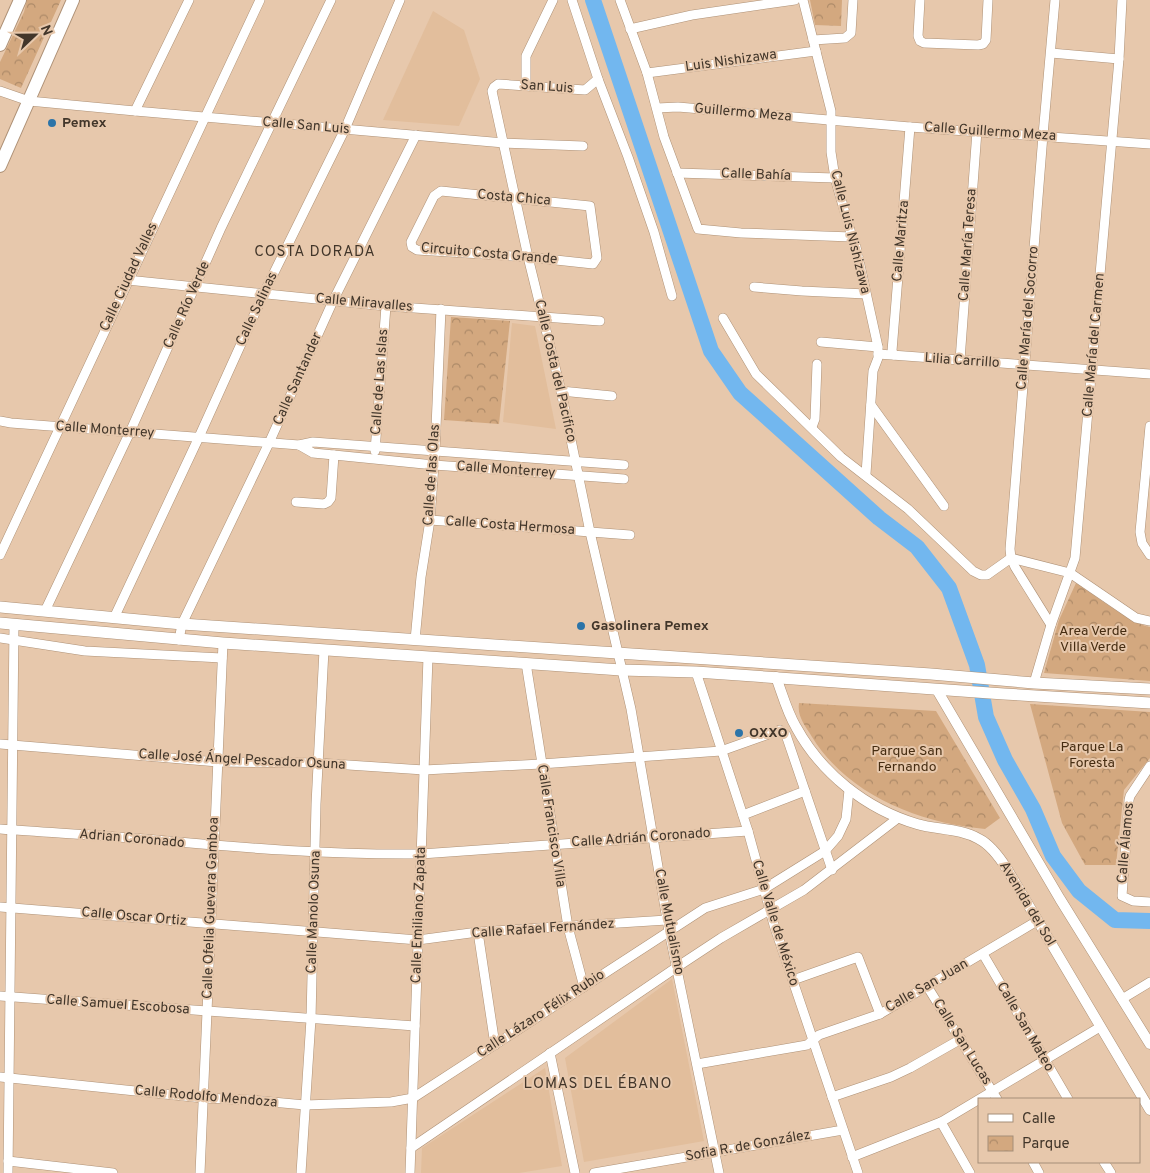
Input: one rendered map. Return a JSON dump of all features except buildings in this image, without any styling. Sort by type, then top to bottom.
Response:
[{"type":"main road","points":[[0,44],[20,0]]},
{"type":"main road","points":[[0,166],[73,0]]},
{"type":"main road","points":[[0,607],[182,624],[1150,689]]},
{"type":"main road","points":[[0,624],[179,640],[526,664],[696,672],[960,692],[1150,703]]},
{"type":"street","points":[[135,111],[189,0]]},
{"type":"street","name":"Calle Ciudad Valles","points":[[0,555],[127,280],[260,0]]},
{"type":"street","name":"Calle Río Verde","points":[[45,611],[130,432],[220,228],[331,0]]},
{"type":"street","name":"Calle Salinas","points":[[114,618],[264,293],[345,129],[400,0]]},
{"type":"street","points":[[526,86],[526,56],[553,0]]},
{"type":"street","points":[[572,0],[598,79],[654,232],[672,296]]},
{"type":"street","points":[[620,0],[647,73],[664,137],[698,228],[740,232],[852,237]]},
{"type":"street","points":[[630,29],[692,15],[795,0]]},
{"type":"street","name":"Calle Luis Nishizawa","points":[[803,0],[830,111],[831,152],[835,178],[856,247],[878,350]]},
{"type":"street","points":[[813,40],[845,38],[849,36],[851,33],[853,0]]},
{"type":"street","points":[[920,0],[918,36],[920,41],[924,43],[984,44],[986,40],[988,0]]},
{"type":"street","name":"Calle María del Socorro","points":[[1011,558],[1010,549],[1024,365],[1055,0]]},
{"type":"street","name":"Calle María del Carmen","points":[[1034,682],[1075,558],[1119,59],[1122,0]]},
{"type":"street","name":"Luis Nishizawa","points":[[647,73],[816,50]]},
{"type":"street","points":[[1051,53],[1119,59]]},
{"type":"street","name":"San Luis","points":[[494,87],[498,84],[585,90],[598,79]]},
{"type":"street","name":"Calle Costa del Pacifico","points":[[494,87],[492,91],[528,257],[576,461],[590,532],[622,670]]},
{"type":"street","name":"Calle San Luis","points":[[0,91],[29,101],[504,143],[583,146]]},
{"type":"street","name":"Guillermo Meza","points":[[656,108],[678,107],[830,121]]},
{"type":"street","name":"Calle Guillermo Meza","points":[[830,121],[1150,144]]},
{"type":"street","name":"Calle Maritza","points":[[894,355],[892,351],[910,127]]},
{"type":"street","name":"Calle María Teresa","points":[[960,360],[977,131]]},
{"type":"street","name":"Calle Santander","points":[[179,640],[182,624],[269,443],[333,301],[416,135]]},
{"type":"street","name":"Calle Bahía","points":[[677,172],[835,178]]},
{"type":"street","name":"Costa Chica","points":[[437,193],[441,191],[590,206],[596,262]]},
{"type":"street","name":"Circuito Costa Grande","points":[[437,193],[411,242],[412,247],[417,250],[528,257],[593,264],[596,262]]},
{"type":"street","name":"Calle Miravalles","points":[[127,280],[386,306],[600,321]]},
{"type":"street","points":[[754,287],[866,294]]},
{"type":"street","name":"Calle de Las Islas","points":[[375,459],[386,306]]},
{"type":"street","name":"Calle de las Olas","points":[[415,640],[421,578],[430,520],[441,309]]},
{"type":"street","points":[[723,318],[756,374],[842,457],[866,474],[932,531],[973,571],[981,575],[987,575],[1011,558],[1070,573],[1136,618],[1150,621]]},
{"type":"street","name":"Lilia Carrillo","points":[[821,342],[878,350],[897,356],[1150,374]]},
{"type":"street","points":[[866,474],[873,371],[878,350]]},
{"type":"street","points":[[812,427],[815,419],[817,364]]},
{"type":"street","points":[[560,391],[612,396]]},
{"type":"street","points":[[871,405],[944,506]]},
{"type":"street","name":"Calle Monterrey","points":[[0,421],[269,443],[299,445],[313,442],[624,465]]},
{"type":"street","points":[[1150,426],[1140,532],[1142,543],[1150,555]]},
{"type":"street","name":"Calle Monterrey","points":[[299,445],[313,452],[334,455],[434,465],[624,479]]},
{"type":"street","points":[[296,502],[324,504],[328,502],[331,498],[334,455]]},
{"type":"street","name":"Calle Costa Hermosa","points":[[430,520],[630,535]]},
{"type":"street","points":[[1011,558],[1051,626]]},
{"type":"street","points":[[8,1173],[4,1077],[10,997],[14,625]]},
{"type":"street","points":[[0,638],[85,651],[222,658]]},
{"type":"street","name":"Calle Ofelia Guevara Gamboa","points":[[200,1173],[223,643]]},
{"type":"street","name":"Calle Manolo Osuna","points":[[301,1173],[310,1019],[318,763],[324,650]]},
{"type":"street","name":"Calle Emiliano Zapata","points":[[410,1173],[428,657]]},
{"type":"street","name":"Calle Francisco Villa","points":[[526,664],[568,928],[584,987]]},
{"type":"street","name":"Calle Mutualismo","points":[[622,670],[640,757],[669,931],[719,1173]]},
{"type":"street","name":"Calle Valle de México","points":[[696,672],[748,831],[769,911],[858,1173]]},
{"type":"street","points":[[931,674],[937,690],[1056,892],[1150,1044]]},
{"type":"street","name":"Avenida del Sol","points":[[776,677],[794,725],[808,748],[849,790],[898,818],[918,825],[964,833],[980,839],[994,852],[1007,869],[1150,1110]]},
{"type":"street","name":"Calle José Ángel Pescador Osuna","points":[[0,744],[218,762],[318,763],[424,770],[542,764],[721,751],[780,730],[786,735],[805,791]]},
{"type":"street","name":"Calle Álamos","points":[[1150,766],[1129,800],[1122,896],[1133,901],[1150,902]]},
{"type":"street","points":[[825,851],[838,836],[846,819],[849,790]]},
{"type":"street","points":[[743,815],[805,791],[832,870]]},
{"type":"street","points":[[411,1148],[721,938],[804,890],[898,818]]},
{"type":"street","name":"Adrian Coronado","points":[[0,829],[315,853],[421,854],[504,848]]},
{"type":"street","name":"Calle Adrián Coronado","points":[[504,848],[748,831]]},
{"type":"street","name":"Calle Lázaro Félix Rubio","points":[[413,1098],[705,908],[764,889],[825,851]]},
{"type":"street","name":"Calle Oscar Ortiz","points":[[0,907],[418,940]]},
{"type":"street","name":"Calle Rafael Fernández","points":[[418,940],[478,932],[568,928],[668,920]]},
{"type":"street","name":"Calle San Juan","points":[[697,1064],[808,1045],[820,1035],[880,1014],[1037,921]]},
{"type":"street","points":[[478,932],[494,1045]]},
{"type":"street","name":"Calle San Mateo","points":[[983,954],[1067,1098]]},
{"type":"street","points":[[793,980],[858,957],[880,1014]]},
{"type":"street","points":[[1122,999],[1150,982]]},
{"type":"street","name":"Calle San Lucas","points":[[927,986],[996,1098]]},
{"type":"street","name":"Calle Samuel Escobosa","points":[[0,996],[415,1026]]},
{"type":"street","points":[[979,1098],[1100,1027]]},
{"type":"street","points":[[832,1098],[897,1074],[961,1039]]},
{"type":"street","points":[[550,1053],[575,1173]]},
{"type":"street","name":"Calle Rodolfo Mendoza","points":[[4,1077],[203,1098],[305,1105],[391,1102],[413,1098]]},
{"type":"street","points":[[852,1157],[941,1122],[978,1099]]},
{"type":"street","points":[[941,1122],[970,1173]]},
{"type":"street","name":"Sofia R. de González","points":[[594,1173],[843,1130]]},
{"type":"street","points":[[8,1161],[113,1173]]},
{"type":"shaded area","points":[[433,11],[464,30],[480,79],[459,126],[383,120]]},
{"type":"shaded area","points":[[512,323],[535,326],[556,429],[503,422]]},
{"type":"shaded area","points":[[672,979],[704,1141],[584,1162],[565,1058]]},
{"type":"shaded area","points":[[545,1068],[562,1166],[519,1173],[421,1173],[422,1148]]},
{"type":"green space","points":[[27,0],[61,0],[21,88],[0,79],[0,62],[24,12]]},
{"type":"green space","points":[[810,0],[842,0],[841,26],[815,25]]},
{"type":"green space","points":[[451,317],[510,321],[499,424],[444,420]]},
{"type":"green space","name":"Area Verde Villa Verde","points":[[1076,583],[1123,615],[1150,627],[1150,681],[1044,673],[1059,620]]},
{"type":"green space","name":"Parque San Fernando","points":[[799,703],[936,711],[1000,818],[985,829],[960,826],[911,813],[865,790],[845,775],[827,757],[802,721],[799,713]]},
{"type":"green space","name":"Parque La Foresta","points":[[1030,704],[1150,712],[1150,758],[1124,790],[1116,865],[1085,865],[1062,823]]},
{"type":"waterway","points":[[593,0],[711,351],[740,393],[879,518],[917,547],[949,588],[977,665],[986,717],[1005,760],[1033,809],[1053,856],[1079,891],[1115,920],[1150,921]]},
{"type":"place","name":"Pemex","points":[[52,123]]},
{"type":"place","name":"Gasolinera Pemex","points":[[581,626]]},
{"type":"place","name":"OXXO","points":[[739,733]]},
{"type":"district","name":"COSTA DORADA","points":[[315,252]]},
{"type":"district","name":"LOMAS DEL ÉBANO","points":[[598,1084]]}]
